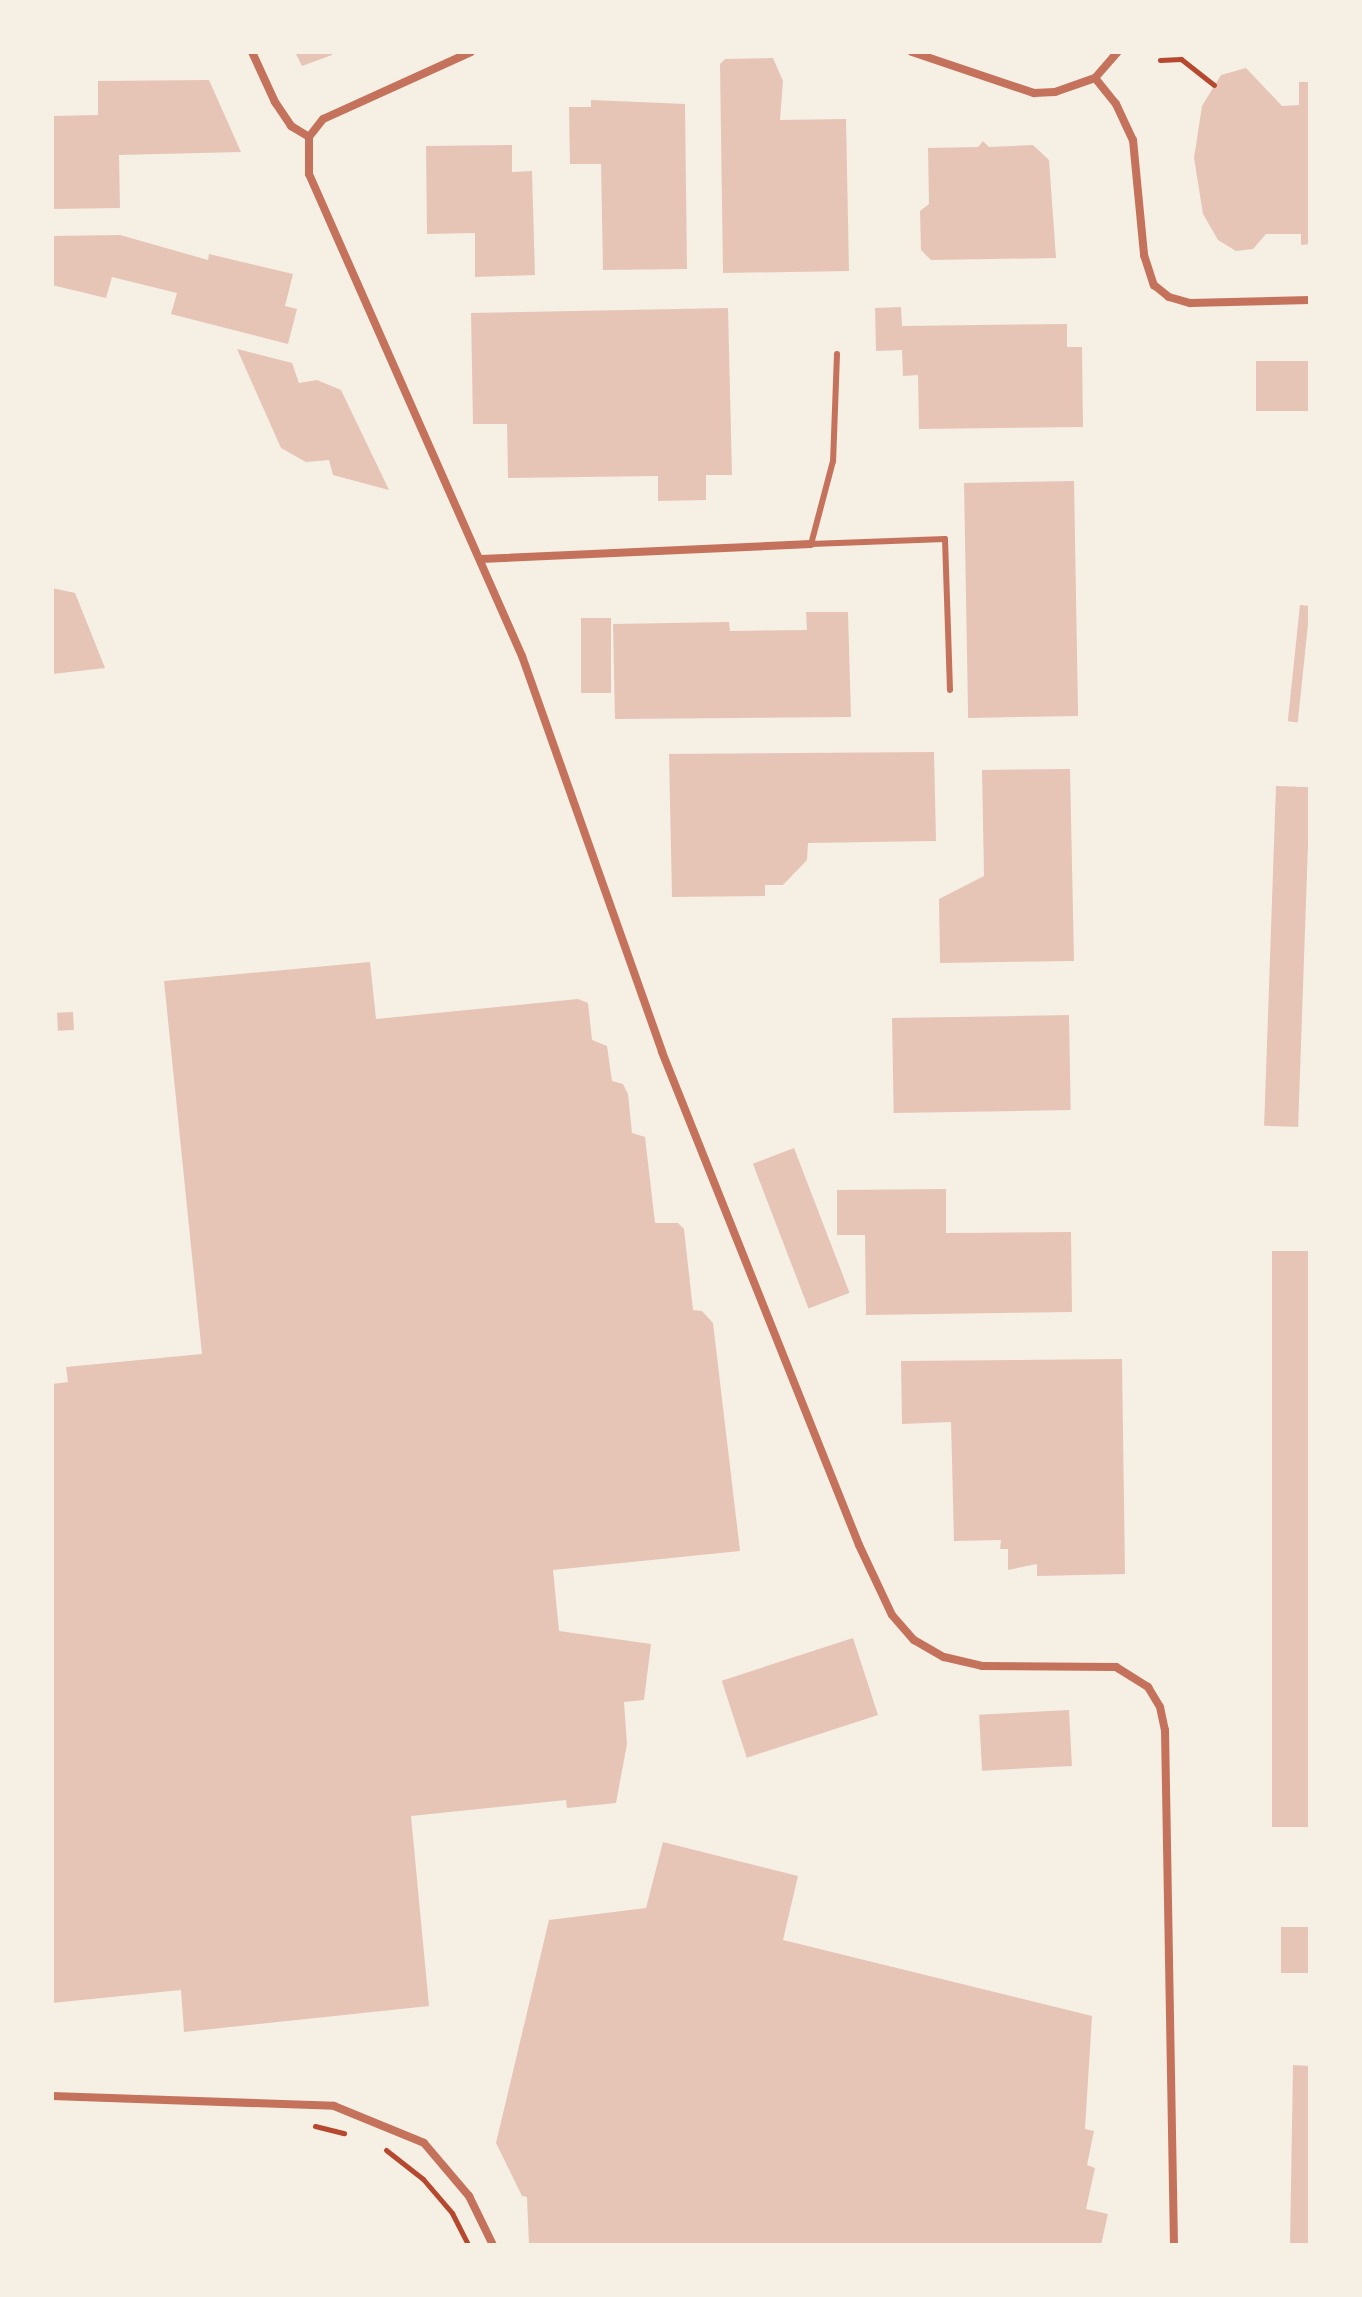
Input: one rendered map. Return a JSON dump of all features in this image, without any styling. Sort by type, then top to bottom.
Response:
[{"type":"street","points":[[252,52],[275,102],[291,126],[309,137]]},
{"type":"street","points":[[471,52],[345,106],[323,119],[309,137],[309,174],[522,656],[662,1052],[859,1545],[892,1615],[914,1640],[944,1657],[982,1666],[1116,1667],[1148,1687],[1160,1707],[1165,1730],[1174,2245]]},
{"type":"street","points":[[912,52],[1034,93],[1055,92],[1095,78],[1118,52]]},
{"type":"street","points":[[1095,78],[1116,104],[1133,140],[1144,255],[1154,285],[1169,297],[1190,303],[1310,300]]},
{"type":"street","points":[[481,559],[811,544]]},
{"type":"street","points":[[52,2096],[334,2106],[424,2143],[469,2196],[493,2245]]},
{"type":"lane","points":[[837,354],[833,461],[811,544],[945,539],[950,690]]},
{"type":"path","points":[[1160,60],[1181,59],[1214,85]]},
{"type":"path","points":[[302,2124],[358,2138]]},
{"type":"path","points":[[371,2143],[423,2179],[452,2213],[468,2245]]},
{"type":"building","points":[[295,52],[331,52],[332,55],[302,66]]},
{"type":"building","points":[[773,58],[783,81],[780,120],[846,119],[849,271],[723,273],[720,64],[725,59]]},
{"type":"building","points":[[1246,68],[1282,106],[1299,105],[1299,82],[1310,82],[1310,244],[1301,245],[1301,234],[1266,234],[1253,249],[1236,251],[1218,240],[1203,214],[1194,158],[1202,106],[1221,75]]},
{"type":"building","points":[[209,80],[241,152],[119,155],[120,208],[52,209],[52,116],[98,115],[98,81]]},
{"type":"building","points":[[591,100],[685,104],[687,269],[603,270],[601,164],[570,164],[569,107],[591,107]]},
{"type":"building","points":[[983,141],[989,147],[1033,145],[1049,160],[1056,258],[931,260],[921,250],[920,211],[929,204],[928,148],[978,147]]},
{"type":"building","points":[[512,145],[512,172],[532,171],[535,275],[475,277],[475,233],[427,234],[426,146]]},
{"type":"building","points":[[120,235],[208,260],[209,254],[293,274],[285,306],[297,309],[288,344],[171,314],[177,293],[112,277],[106,298],[52,285],[52,236]]},
{"type":"building","points":[[901,307],[902,326],[1067,324],[1067,347],[1082,347],[1083,427],[919,429],[918,375],[903,376],[902,350],[876,351],[875,308]]},
{"type":"building","points":[[728,308],[732,475],[706,475],[706,500],[658,501],[658,476],[508,478],[507,424],[473,424],[471,313]]},
{"type":"building","points":[[237,349],[292,363],[299,383],[317,380],[341,390],[389,490],[333,475],[329,460],[306,462],[281,448]]},
{"type":"building","points":[[1256,361],[1310,361],[1310,411],[1256,411]]},
{"type":"building","points":[[1074,481],[1078,716],[968,718],[964,483]]},
{"type":"building","points":[[52,588],[75,593],[105,668],[52,674]]},
{"type":"building","points":[[1300,605],[1310,606],[1298,722],[1288,721]]},
{"type":"building","points":[[806,612],[848,612],[851,717],[615,719],[613,624],[729,622],[730,631],[807,630]]},
{"type":"building","points":[[581,618],[611,618],[611,693],[581,693]]},
{"type":"building","points":[[934,752],[936,841],[808,843],[807,860],[783,885],[765,885],[765,896],[672,897],[669,754]]},
{"type":"building","points":[[1070,769],[1074,961],[940,963],[939,899],[984,876],[982,770]]},
{"type":"building","points":[[1276,786],[1310,787],[1298,1127],[1264,1126]]},
{"type":"building","points":[[370,962],[376,1019],[578,999],[588,1003],[592,1040],[607,1046],[612,1081],[623,1084],[628,1094],[632,1133],[645,1137],[655,1223],[678,1223],[684,1229],[693,1310],[702,1311],[713,1323],[740,1551],[553,1570],[559,1631],[651,1644],[644,1700],[624,1702],[627,1744],[616,1803],[567,1808],[566,1800],[411,1816],[429,2006],[184,2032],[181,1990],[52,2003],[52,1384],[68,1382],[66,1367],[202,1354],[164,981]]},
{"type":"building","points":[[73,1012],[74,1030],[58,1031],[57,1013]]},
{"type":"building","points":[[1069,1015],[1071,1110],[894,1113],[892,1018]]},
{"type":"building","points":[[794,1148],[850,1293],[808,1308],[753,1164]]},
{"type":"building","points":[[946,1189],[946,1233],[1071,1232],[1072,1312],[866,1315],[865,1235],[837,1235],[837,1190]]},
{"type":"building","points":[[1272,1251],[1310,1251],[1310,1827],[1272,1827]]},
{"type":"building","points":[[1122,1359],[1125,1574],[1037,1576],[1037,1564],[1008,1570],[1008,1549],[1000,1549],[1001,1540],[954,1541],[951,1422],[902,1424],[901,1361]]},
{"type":"building","points":[[853,1638],[878,1715],[747,1758],[722,1681]]},
{"type":"building","points":[[1069,1710],[1072,1766],[982,1771],[979,1715]]},
{"type":"building","points":[[663,1842],[798,1876],[783,1940],[1092,2016],[1085,2129],[1094,2131],[1087,2165],[1095,2168],[1086,2209],[1108,2214],[1101,2245],[529,2245],[527,2197],[522,2196],[496,2143],[549,1920],[646,1908]]},
{"type":"building","points":[[1281,1927],[1310,1927],[1310,1973],[1281,1973]]},
{"type":"building","points":[[1293,2065],[1310,2066],[1310,2245],[1290,2245]]}]
